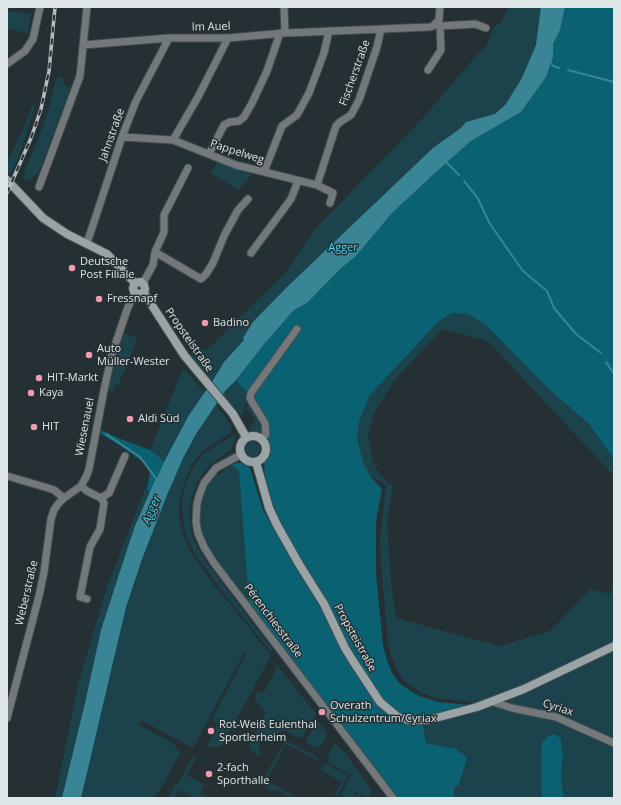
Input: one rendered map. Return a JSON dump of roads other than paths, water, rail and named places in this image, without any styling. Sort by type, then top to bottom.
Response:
[{"type":"street","points":[[7,64],[25,51],[33,39],[40,7]]},
{"type":"street","points":[[39,187],[80,76],[87,7]]},
{"type":"street","points":[[209,154],[224,125],[230,122],[239,121],[244,117],[252,103],[282,33],[284,7]]},
{"type":"street","points":[[428,70],[441,50],[438,25],[440,7]]},
{"type":"street","name":"Im Auel","points":[[83,45],[169,38],[228,38],[282,33],[430,27],[438,25],[474,24],[486,28]]},
{"type":"street","name":"Fischerstraße","points":[[317,185],[336,126],[351,115],[359,100],[377,47],[381,29]]},
{"type":"street","points":[[264,172],[282,126],[297,115],[309,93],[324,53],[329,31]]},
{"type":"street","name":"Jahnstraße","points":[[87,244],[122,137],[136,101],[169,38]]},
{"type":"street","points":[[173,140],[198,97],[228,38]]},
{"type":"street","name":"Pappelweg","points":[[122,137],[173,140],[236,165],[317,185],[333,193],[330,203]]},
{"type":"street","points":[[139,283],[153,264],[155,252],[164,232],[164,215],[188,168]]},
{"type":"street","points":[[7,180],[43,218],[59,229],[107,254],[145,287],[140,293]]},
{"type":"street","points":[[251,253],[290,199],[298,181]]},
{"type":"street","points":[[155,252],[201,279],[213,263],[224,236],[238,210],[248,199]]},
{"type":"street","name":"Propsteistraße","points":[[140,293],[164,323],[178,347],[197,372],[233,414],[246,437]]},
{"type":"street","name":"Wiesenauel","points":[[81,486],[89,469],[112,354],[128,307],[140,293]]},
{"type":"street","points":[[262,439],[266,434],[265,423],[250,398],[251,393],[297,329]]},
{"type":"street","points":[[256,436],[262,439],[266,446],[265,454],[260,460],[256,462],[247,461],[240,455],[239,446],[246,437],[256,436]]},
{"type":"street","name":"Pérenchiesstraße","points":[[240,455],[216,468],[204,483],[197,504],[196,522],[198,533],[214,563],[393,798]]},
{"type":"street","points":[[101,498],[109,493],[126,456]]},
{"type":"street","name":"Propsteistraße","points":[[256,462],[269,508],[287,543],[324,604],[353,662],[380,702],[398,717],[408,720],[428,720],[493,701],[524,689],[614,646]]},
{"type":"street","points":[[7,476],[54,490],[64,498],[81,486],[87,491],[101,498],[104,503],[100,529],[90,547],[80,597],[87,599]]},
{"type":"street","name":"Weberstraße","points":[[7,718],[40,596],[51,519],[54,510],[64,498]]},
{"type":"street","name":"Cyriax","points":[[493,701],[512,708],[556,717],[614,744]]},
{"type":"water","name":"Agger","points":[[541,7],[565,7],[560,30],[553,44],[553,57],[546,77],[521,112],[471,141],[392,213],[356,256],[340,269],[307,303],[294,310],[265,343],[236,380],[225,391],[196,434],[183,458],[167,495],[142,559],[126,607],[81,798],[62,798],[101,630],[126,553],[135,526],[156,478],[189,415],[224,362],[244,340],[243,338],[253,322],[286,288],[433,148],[461,128],[466,122],[495,114],[506,104],[522,78],[536,45]]},
{"type":"waterway","points":[[549,61],[553,66],[559,68]]},
{"type":"waterway","points":[[568,70],[614,82]]},
{"type":"waterway","points":[[445,161],[459,175]]},
{"type":"waterway","points":[[464,181],[477,197],[490,224],[523,271],[547,291],[554,308],[576,334],[601,353]]},
{"type":"waterway","points":[[606,362],[614,374]]},
{"type":"waterway","points":[[106,434],[140,457],[158,481]]},
{"type":"railway","points":[[7,193],[31,138],[41,109],[49,71],[55,7]]},
{"type":"place","name":"Deutsche Post Filiale","points":[[72,268]]},
{"type":"place","name":"Fressnapf","points":[[99,299]]},
{"type":"place","name":"Badino","points":[[205,323]]},
{"type":"place","name":"Auto Müller-Wester","points":[[89,355]]},
{"type":"place","name":"HIT-Markt","points":[[39,378]]},
{"type":"place","name":"Kaya","points":[[31,393]]},
{"type":"place","name":"Aldi Süd","points":[[130,419]]},
{"type":"place","name":"HIT","points":[[34,427]]},
{"type":"place","name":"Overath Schulzentrum/Cyriax","points":[[322,712]]},
{"type":"place","name":"Rot-Weiß Eulenthal Sportlerheim","points":[[211,731]]},
{"type":"place","name":"2-fach Sporthalle","points":[[209,774]]}]
